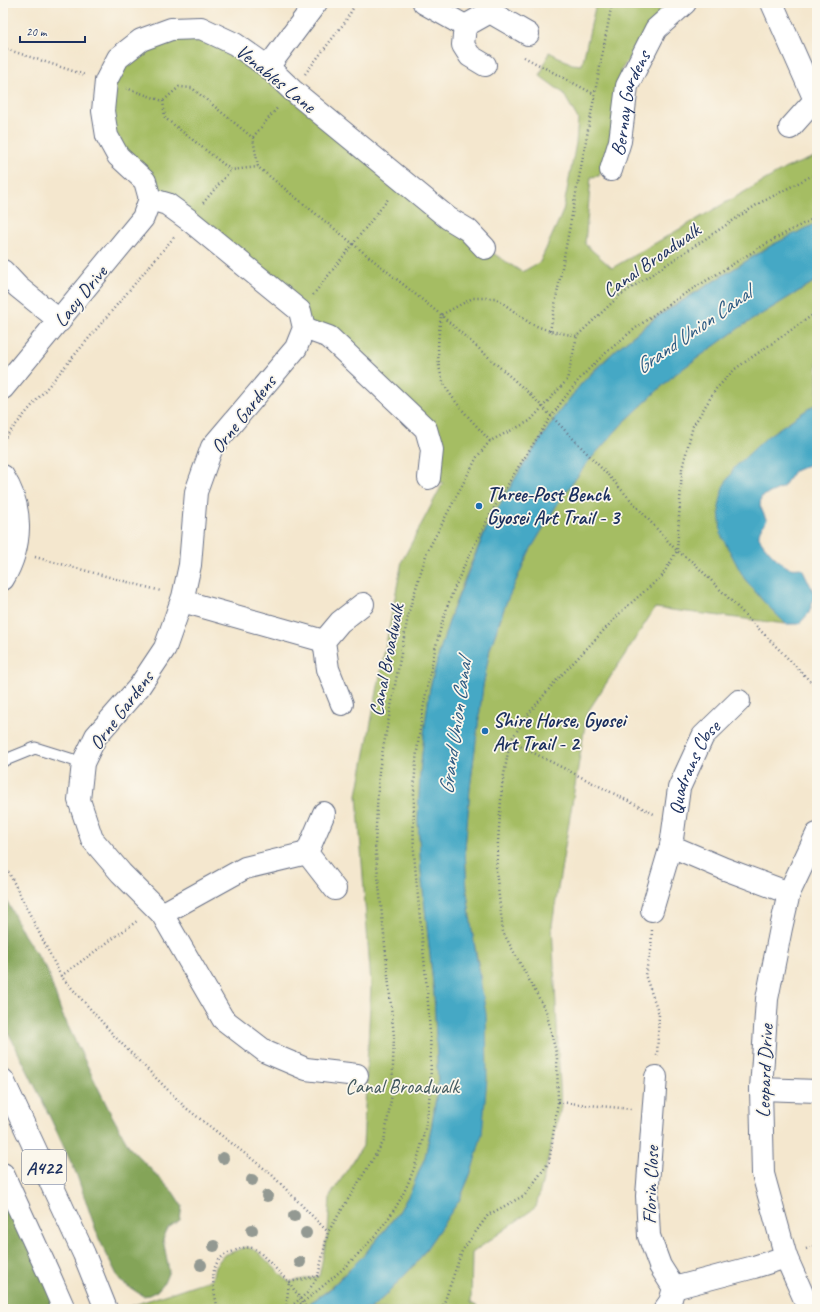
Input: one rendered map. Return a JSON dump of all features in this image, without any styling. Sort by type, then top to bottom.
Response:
[{"type":"street","points":[[268,67],[316,3]]},
{"type":"street","points":[[424,3],[465,26]]},
{"type":"street","name":"Bernay Gardens","points":[[611,170],[620,142],[627,86],[656,29],[685,3]]},
{"type":"street","points":[[772,3],[816,100],[790,128]]},
{"type":"street","points":[[465,26],[490,12],[528,34]]},
{"type":"street","points":[[465,26],[463,45],[470,56],[486,65]]},
{"type":"street","name":"Venables Lane","points":[[150,199],[145,181],[118,156],[107,136],[103,111],[106,82],[118,58],[141,40],[171,29],[201,28],[235,44],[268,67],[292,90],[448,218],[468,230],[485,248]]},
{"type":"street","points":[[150,199],[166,204],[189,220],[302,320],[329,337],[426,429],[432,450],[429,478]]},
{"type":"street","name":"Lacy Drive","points":[[3,388],[60,321],[143,218],[150,199]]},
{"type":"street","points":[[3,271],[18,288],[60,321]]},
{"type":"street","name":"Orne Gardens","points":[[302,320],[296,348],[212,447],[196,492],[190,565],[183,599],[165,648],[139,687],[96,736],[83,763],[79,800],[92,839],[121,873],[159,911],[223,1019],[266,1052],[306,1068],[356,1075]]},
{"type":"street","points":[[3,476],[14,501],[19,524],[15,552],[11,566],[3,579]]},
{"type":"street","points":[[183,599],[324,641]]},
{"type":"street","points":[[342,704],[328,669],[324,641],[340,622],[363,604]]},
{"type":"street","name":"Quadrans Close","points":[[652,910],[671,846],[679,788],[703,736],[739,701]]},
{"type":"street","points":[[307,853],[324,813]]},
{"type":"street","name":"Leopard Drive","points":[[809,1309],[786,1256],[763,1174],[761,1089],[767,999],[789,893],[817,834]]},
{"type":"street","name":"Quadrans Close","points":[[671,846],[725,869],[789,893]]},
{"type":"street","points":[[159,911],[245,868],[307,853]]},
{"type":"street","points":[[307,853],[335,889]]},
{"type":"street","name":"Florin Close","points":[[656,1077],[647,1196],[649,1236],[660,1266],[674,1288]]},
{"type":"street","name":"A422","points":[[3,1080],[84,1254],[106,1309]]},
{"type":"street","points":[[761,1089],[817,1091]]},
{"type":"street","name":"A422","points":[[3,1174],[64,1309]]},
{"type":"street","points":[[665,1309],[670,1302],[674,1288],[754,1267],[786,1256]]},
{"type":"lane","points":[[3,761],[35,748],[83,763]]},
{"type":"path","points":[[550,331],[612,3]]},
{"type":"path","points":[[3,48],[163,100]]},
{"type":"path","points":[[519,54],[594,94]]},
{"type":"path","points":[[163,100],[179,87],[192,88],[253,138],[258,167],[441,315],[531,395],[677,551],[694,563],[817,688]]},
{"type":"path","points":[[163,100],[165,118],[231,170]]},
{"type":"path","points":[[3,440],[231,170],[258,167]]},
{"type":"path","name":"Canal Broadwalk","points":[[287,1309],[307,1293],[318,1276],[328,1232],[384,1141],[392,1094],[394,1036],[375,845],[379,770],[409,611],[427,552],[477,457],[490,441],[530,421],[567,380],[577,336],[619,296],[758,204],[817,173]]},
{"type":"path","points":[[302,320],[353,244],[402,180]]},
{"type":"path","points":[[294,1309],[317,1292],[366,1246],[388,1218],[404,1192],[418,1156],[425,1130],[430,1103],[431,1044],[414,849],[416,754],[432,662],[441,626],[453,593],[482,530],[510,480],[538,436],[565,398],[590,368],[610,348],[649,317],[689,291],[752,252],[817,217]]},
{"type":"path","points":[[441,315],[473,298],[496,298],[531,324],[550,331],[577,336]]},
{"type":"path","points":[[442,1309],[462,1251],[488,1216],[526,1195],[549,1162],[558,1102],[557,1057],[546,1011],[503,932],[496,870],[502,786],[510,741],[530,712],[555,682],[623,610],[662,576],[677,551],[682,469],[693,426],[716,389],[734,369],[817,312]]},
{"type":"path","points":[[441,315],[438,345],[440,370],[447,390],[490,441]]},
{"type":"path","points":[[15,552],[183,599]]},
{"type":"path","points":[[510,741],[675,824]]},
{"type":"path","points":[[3,861],[61,976],[118,1040],[186,1108],[270,1173],[328,1232]]},
{"type":"path","points":[[652,910],[651,950],[645,975],[659,1014],[656,1077]]},
{"type":"path","points":[[61,976],[159,911]]},
{"type":"path","points":[[558,1102],[654,1111]]},
{"type":"path","points":[[221,1309],[217,1306],[212,1279],[215,1266],[224,1254],[246,1247],[256,1250],[289,1282],[307,1309]]},
{"type":"path","points":[[289,1282],[318,1276]]},
{"type":"path","points":[[287,1309],[289,1282]]},
{"type":"path","points":[[213,1309],[217,1306]]},
{"type":"green space","points":[[596,3],[670,3],[621,70],[619,95],[608,152],[599,176],[591,177],[585,244],[612,268],[786,168],[817,156],[817,223],[772,245],[657,316],[594,370],[559,412],[519,472],[487,527],[468,570],[452,612],[440,650],[430,688],[425,725],[420,773],[418,820],[421,871],[434,993],[438,1084],[425,1157],[411,1191],[399,1212],[363,1256],[327,1291],[301,1309],[122,1309],[212,1279],[215,1266],[224,1255],[246,1247],[256,1250],[289,1282],[319,1276],[328,1232],[330,1196],[363,1146],[371,985],[357,795],[402,561],[443,483],[429,478],[426,429],[145,181],[107,136],[118,58],[201,28],[485,248],[522,272],[540,262],[563,211],[576,143],[578,119],[563,93],[540,76],[549,52],[572,64],[582,65]]},
{"type":"green space","points":[[817,280],[817,403],[768,436],[744,578],[764,602],[786,624],[655,608],[587,713],[552,925],[561,1107],[536,1207],[472,1253],[471,1303],[482,1309],[370,1309],[386,1295],[418,1261],[460,1199],[472,1170],[481,978],[472,931],[467,892],[465,849],[470,788],[483,686],[490,649],[506,603],[529,552],[558,503],[587,463],[622,424],[674,375],[739,328]]},
{"type":"green space","points":[[3,893],[24,935],[47,970],[62,1014],[110,1112],[130,1148],[173,1192],[182,1206],[180,1220],[168,1228],[163,1239],[169,1271],[164,1283],[157,1291],[149,1295],[143,1296],[120,1281],[99,1239],[76,1173],[3,1022]]},
{"type":"green space","points":[[3,1174],[64,1309],[5,1309],[3,1305]]},
{"type":"water","name":"Grand Union Canal","points":[[817,223],[817,280],[739,328],[674,375],[622,424],[587,463],[558,503],[529,552],[506,603],[490,649],[483,686],[470,788],[465,849],[467,892],[486,1014],[487,1078],[482,1134],[472,1170],[460,1199],[418,1261],[386,1295],[370,1309],[301,1309],[328,1291],[363,1256],[384,1231],[399,1212],[411,1191],[425,1157],[438,1084],[434,993],[421,871],[418,820],[420,773],[430,688],[440,650],[452,612],[487,527],[519,472],[559,412],[582,383],[618,348],[657,317],[772,245]]},
{"type":"water","points":[[817,403],[817,461],[794,471],[783,487],[761,497],[760,506],[767,521],[762,526],[759,533],[761,541],[773,555],[786,566],[791,568],[802,568],[815,595],[809,613],[799,624],[786,624],[764,602],[744,578],[721,535],[719,507],[723,487],[735,467],[768,436]]},
{"type":"place","name":"Three-Post Bench Gyosei Art Trail - 3","points":[[479,506]]},
{"type":"place","name":"Shire Horse, Gyosei Art Trail - 2","points":[[485,731]]}]
